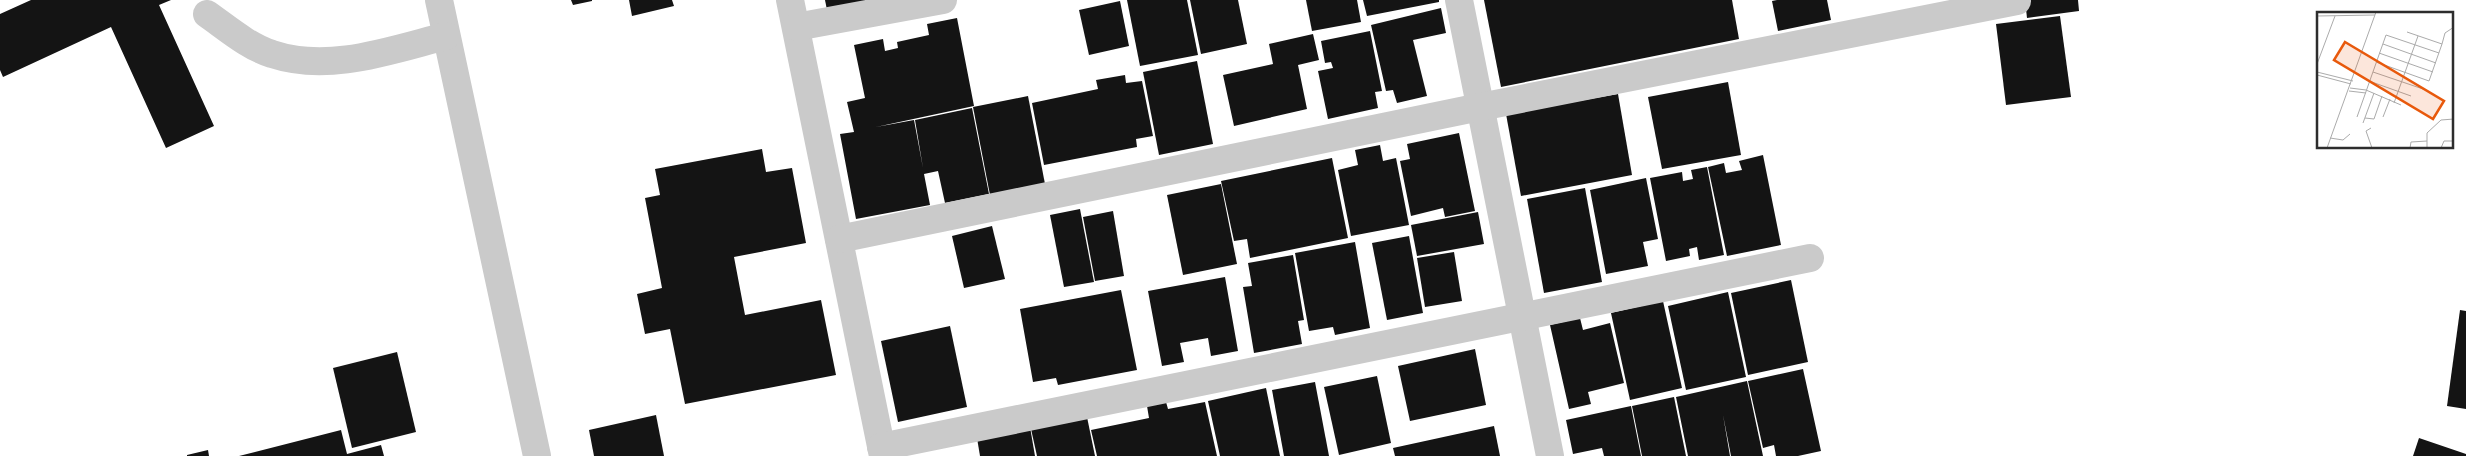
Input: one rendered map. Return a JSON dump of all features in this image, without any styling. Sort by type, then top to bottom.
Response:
[{"type":"street","points":[[439,0],[537,456]]},
{"type":"street","points":[[790,0],[882,452],[1522,315],[1810,258]]},
{"type":"street","points":[[796,27],[943,0]]},
{"type":"street","points":[[1459,0],[1550,456]]},
{"type":"street","points":[[839,239],[1480,107],[2017,1]]},
{"type":"street","points":[[207,14],[237,35],[272,54],[304,61],[345,61],[446,36]]},
{"type":"building","points":[[31,0],[171,0],[159,5],[214,126],[166,148],[111,27],[3,77],[0,70],[0,14]]},
{"type":"building","points":[[571,0],[592,0],[592,1],[573,5]]},
{"type":"building","points":[[629,0],[672,0],[674,6],[632,16]]},
{"type":"building","points":[[825,0],[893,0],[828,15]]},
{"type":"building","points":[[1127,0],[1187,0],[1198,55],[1140,66]]},
{"type":"building","points":[[1190,0],[1238,0],[1247,44],[1201,54]]},
{"type":"building","points":[[1306,0],[1357,0],[1361,22],[1312,31]]},
{"type":"building","points":[[1363,0],[1439,0],[1439,2],[1367,16]]},
{"type":"building","points":[[1484,0],[1732,0],[1739,39],[1501,87]]},
{"type":"building","points":[[1827,0],[1831,20],[1778,31],[1772,1]]},
{"type":"building","points":[[2025,0],[2078,0],[2079,11],[2027,18]]},
{"type":"building","points":[[1120,1],[1129,46],[1089,55],[1079,10]]},
{"type":"building","points":[[1441,8],[1446,33],[1413,40],[1427,96],[1397,103],[1393,90],[1386,91],[1371,25]]},
{"type":"building","points":[[2060,16],[2071,97],[2006,105],[1996,24]]},
{"type":"building","points":[[957,18],[974,106],[876,127],[914,120],[923,168],[915,120],[972,108],[989,194],[945,203],[938,171],[924,174],[930,205],[856,219],[840,134],[854,132],[847,102],[865,98],[854,45],[883,39],[885,51],[898,48],[897,42],[929,35],[927,24]]},
{"type":"building","points":[[1370,31],[1382,91],[1375,92],[1378,108],[1328,119],[1318,71],[1333,68],[1331,62],[1325,63],[1321,41]]},
{"type":"building","points":[[1313,34],[1319,60],[1298,65],[1307,109],[1234,126],[1223,75],[1273,64],[1269,44]]},
{"type":"building","points":[[1197,61],[1213,144],[1159,155],[1143,72]]},
{"type":"building","points":[[1125,75],[1126,83],[1142,81],[1153,136],[1136,139],[1137,147],[1044,165],[1032,103],[1098,89],[1096,80]]},
{"type":"building","points":[[1728,82],[1741,155],[1662,169],[1648,97]]},
{"type":"building","points":[[1618,94],[1632,175],[1521,196],[1506,114]]},
{"type":"building","points":[[1028,96],[1045,184],[990,195],[973,107]]},
{"type":"building","points":[[1459,133],[1475,211],[1445,217],[1443,208],[1411,216],[1400,161],[1410,159],[1407,144]]},
{"type":"building","points":[[1380,145],[1383,161],[1396,158],[1409,225],[1351,236],[1338,170],[1358,165],[1355,150]]},
{"type":"building","points":[[762,149],[766,172],[792,168],[806,243],[734,257],[745,315],[821,300],[836,375],[685,404],[670,329],[645,334],[637,294],[662,288],[645,198],[660,195],[655,169]]},
{"type":"building","points":[[1763,155],[1781,245],[1727,256],[1708,167],[1724,163],[1726,173],[1742,170],[1739,161]]},
{"type":"building","points":[[1332,158],[1348,238],[1250,258],[1247,239],[1234,241],[1221,181]]},
{"type":"building","points":[[1707,167],[1724,255],[1699,260],[1697,247],[1689,249],[1690,256],[1666,261],[1650,178],[1682,172],[1683,181],[1693,179],[1691,170]]},
{"type":"building","points":[[1646,178],[1658,239],[1643,242],[1648,266],[1606,274],[1590,190]]},
{"type":"building","points":[[1221,184],[1237,264],[1183,275],[1167,195]]},
{"type":"building","points":[[1585,188],[1602,282],[1544,293],[1527,199]]},
{"type":"building","points":[[1080,209],[1094,282],[1064,287],[1050,215]]},
{"type":"building","points":[[1113,211],[1124,276],[1095,281],[1083,217]]},
{"type":"building","points":[[1478,212],[1484,244],[1417,256],[1411,225]]},
{"type":"building","points":[[992,226],[1005,279],[964,288],[952,236]]},
{"type":"building","points":[[1409,236],[1423,313],[1387,320],[1372,243]]},
{"type":"building","points":[[1355,242],[1370,328],[1335,335],[1333,327],[1309,331],[1295,253]]},
{"type":"building","points":[[1454,252],[1462,301],[1425,307],[1417,258]]},
{"type":"building","points":[[1293,255],[1304,320],[1298,321],[1302,344],[1254,353],[1243,287],[1252,286],[1248,263]]},
{"type":"building","points":[[1225,277],[1238,351],[1211,356],[1208,338],[1180,343],[1184,362],[1162,366],[1148,291]]},
{"type":"building","points":[[1791,280],[1808,362],[1748,375],[1731,293]]},
{"type":"building","points":[[1121,290],[1137,370],[1058,385],[1056,378],[1033,382],[1020,309]]},
{"type":"building","points":[[1728,292],[1746,377],[1686,390],[1668,306]]},
{"type":"building","points":[[1663,301],[1682,388],[1630,400],[1611,313]]},
{"type":"building","points":[[2460,310],[2466,311],[2466,409],[2447,406]]},
{"type":"building","points":[[1580,318],[1583,330],[1610,323],[1624,383],[1588,392],[1591,404],[1569,409],[1550,325]]},
{"type":"building","points":[[950,326],[967,407],[898,422],[881,341]]},
{"type":"building","points":[[1475,349],[1486,405],[1410,421],[1398,366]]},
{"type":"building","points":[[397,352],[416,432],[352,448],[333,368]]},
{"type":"building","points":[[1803,369],[1821,451],[1798,456],[1776,456],[1774,445],[1763,448],[1748,381]]},
{"type":"building","points":[[1377,376],[1391,443],[1339,455],[1324,387]]},
{"type":"building","points":[[1747,381],[1763,456],[1731,456],[1723,415],[1730,456],[1688,456],[1676,397]]},
{"type":"building","points":[[1315,382],[1329,456],[1284,456],[1272,390]]},
{"type":"building","points":[[1266,388],[1280,456],[1220,456],[1208,401]]},
{"type":"building","points":[[1674,397],[1686,456],[1642,456],[1632,406]]},
{"type":"building","points":[[1166,402],[1168,409],[1205,402],[1217,456],[1097,456],[1091,430],[1149,418],[1147,406]]},
{"type":"building","points":[[1631,406],[1641,456],[1604,456],[1602,448],[1573,454],[1566,420]]},
{"type":"building","points":[[656,415],[664,456],[594,456],[589,430]]},
{"type":"building","points":[[1087,417],[1095,456],[1037,456],[1031,429]]},
{"type":"building","points":[[1494,426],[1500,456],[1395,456],[1393,448]]},
{"type":"building","points":[[1030,427],[1035,456],[980,456],[977,438]]},
{"type":"building","points":[[341,430],[347,454],[381,445],[384,456],[239,456]]},
{"type":"building","points":[[2419,438],[2466,454],[2466,456],[2413,456]]},
{"type":"building","points":[[208,450],[209,456],[187,456],[187,455]]}]
